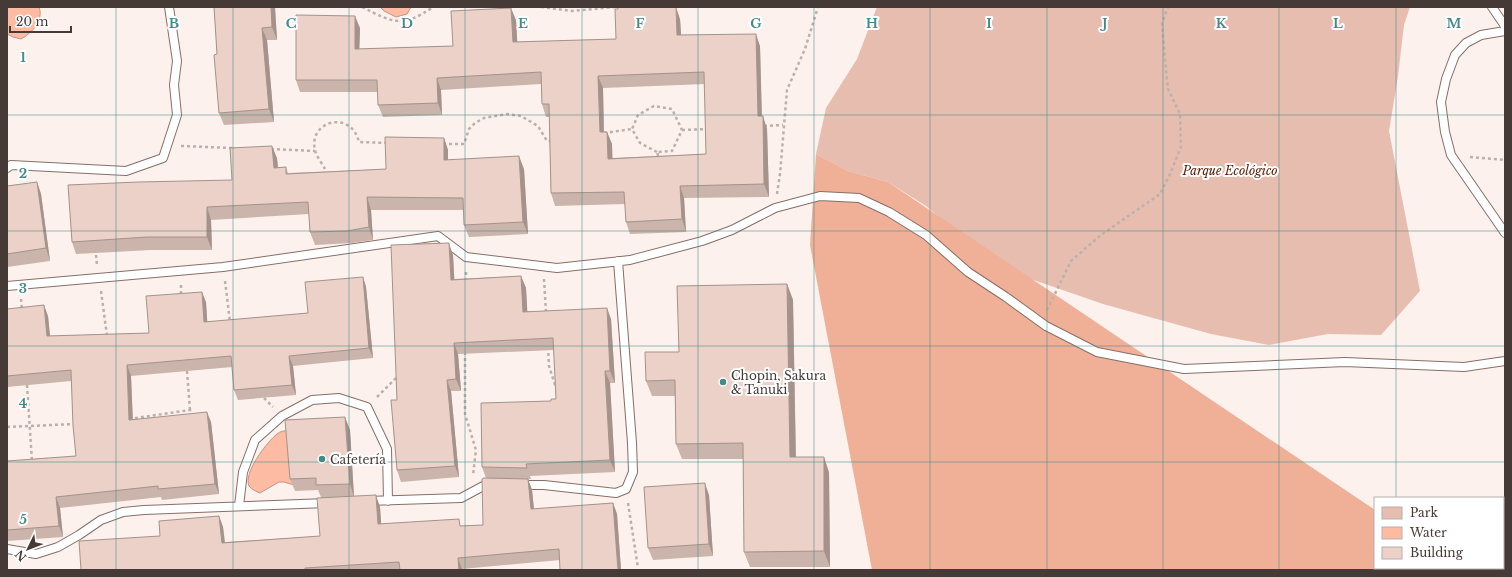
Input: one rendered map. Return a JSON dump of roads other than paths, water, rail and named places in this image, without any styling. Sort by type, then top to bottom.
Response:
[{"type":"lane","points":[[7,168],[11,165],[126,171],[163,158],[177,115],[174,85],[176,61],[169,7]]},
{"type":"lane","points":[[1492,7],[1505,26]]},
{"type":"lane","points":[[1505,30],[1481,35],[1466,43],[1455,55],[1446,79],[1441,102],[1445,132],[1451,155],[1505,233]]},
{"type":"lane","points":[[7,286],[223,267],[438,236],[466,257],[543,267],[557,268],[630,260],[702,241],[732,230],[776,208],[820,196],[859,198],[889,212],[926,236],[968,272],[1046,326],[1097,352],[1184,369],[1345,362],[1464,366],[1505,361]]},
{"type":"lane","points":[[359,502],[461,498],[487,484],[544,485],[616,493],[626,489],[633,472],[632,443],[618,261]]},
{"type":"lane","points":[[239,506],[243,472],[255,440],[282,416],[312,400],[339,398],[367,407],[387,449],[388,501]]},
{"type":"lane","points":[[7,549],[36,554],[58,547],[101,520],[123,512],[338,503]]},
{"type":"water","points":[[7,7],[39,7],[40,17],[36,26],[21,39],[7,34]]},
{"type":"water","points":[[380,7],[411,7],[407,14],[396,17],[384,11]]},
{"type":"water","points":[[289,430],[294,485],[279,482],[260,493],[249,486],[249,474],[257,458],[277,434]]},
{"type":"place","name":"Chopin, Sakura & Tanuki","points":[[723,382]]},
{"type":"place","name":"Cafetería","points":[[322,459]]},
{"type":"park label","name":"Parque Ecológico","points":[[1230,170]]}]
